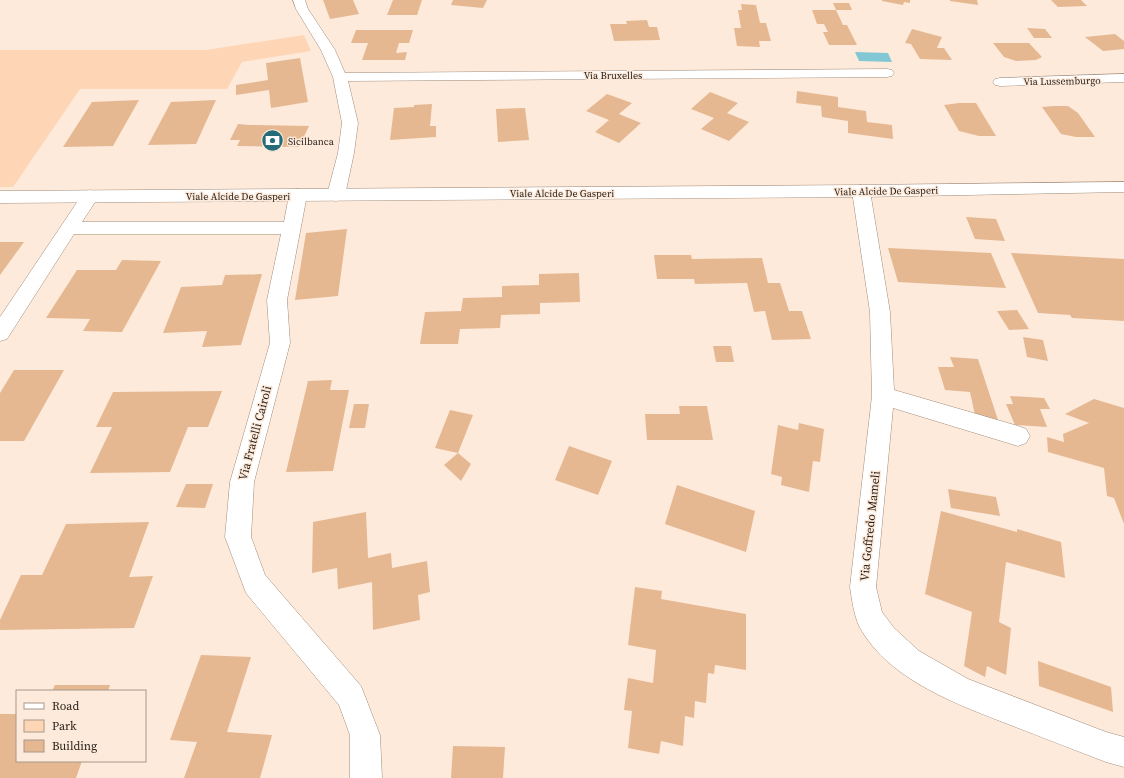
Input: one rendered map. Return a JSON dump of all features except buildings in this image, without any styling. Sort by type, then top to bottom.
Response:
[{"type":"street","points":[[299,0],[302,9],[328,50],[340,77],[350,123],[346,153],[336,195]]},
{"type":"street","name":"Via Bruxelles","points":[[340,77],[887,73]]},
{"type":"street","name":"Via Lussemburgo","points":[[1000,82],[1124,78]]},
{"type":"street","name":"Viale Alcide De Gasperi","points":[[0,197],[861,191],[1124,187]]},
{"type":"street","name":"Via Goffredo Mameli","points":[[861,191],[880,312],[883,396],[863,587],[870,618],[884,638],[909,661],[959,690],[1106,747],[1124,752]]},
{"type":"street","name":"Via Fratelli Cairoli","points":[[298,195],[277,300],[280,343],[242,482],[238,537],[255,584],[351,696],[365,735],[366,778]]},
{"type":"street","points":[[0,333],[90,196]]},
{"type":"street","points":[[68,228],[292,228]]},
{"type":"street","points":[[883,396],[1018,436]]},
{"type":"green space","points":[[304,35],[311,51],[242,62],[227,89],[80,89],[13,187],[0,187],[0,50],[206,50]]},
{"type":"water","points":[[855,52],[888,53],[892,62],[859,61]]},
{"type":"place","name":"Sicilbanca","points":[[272,141]]}]
